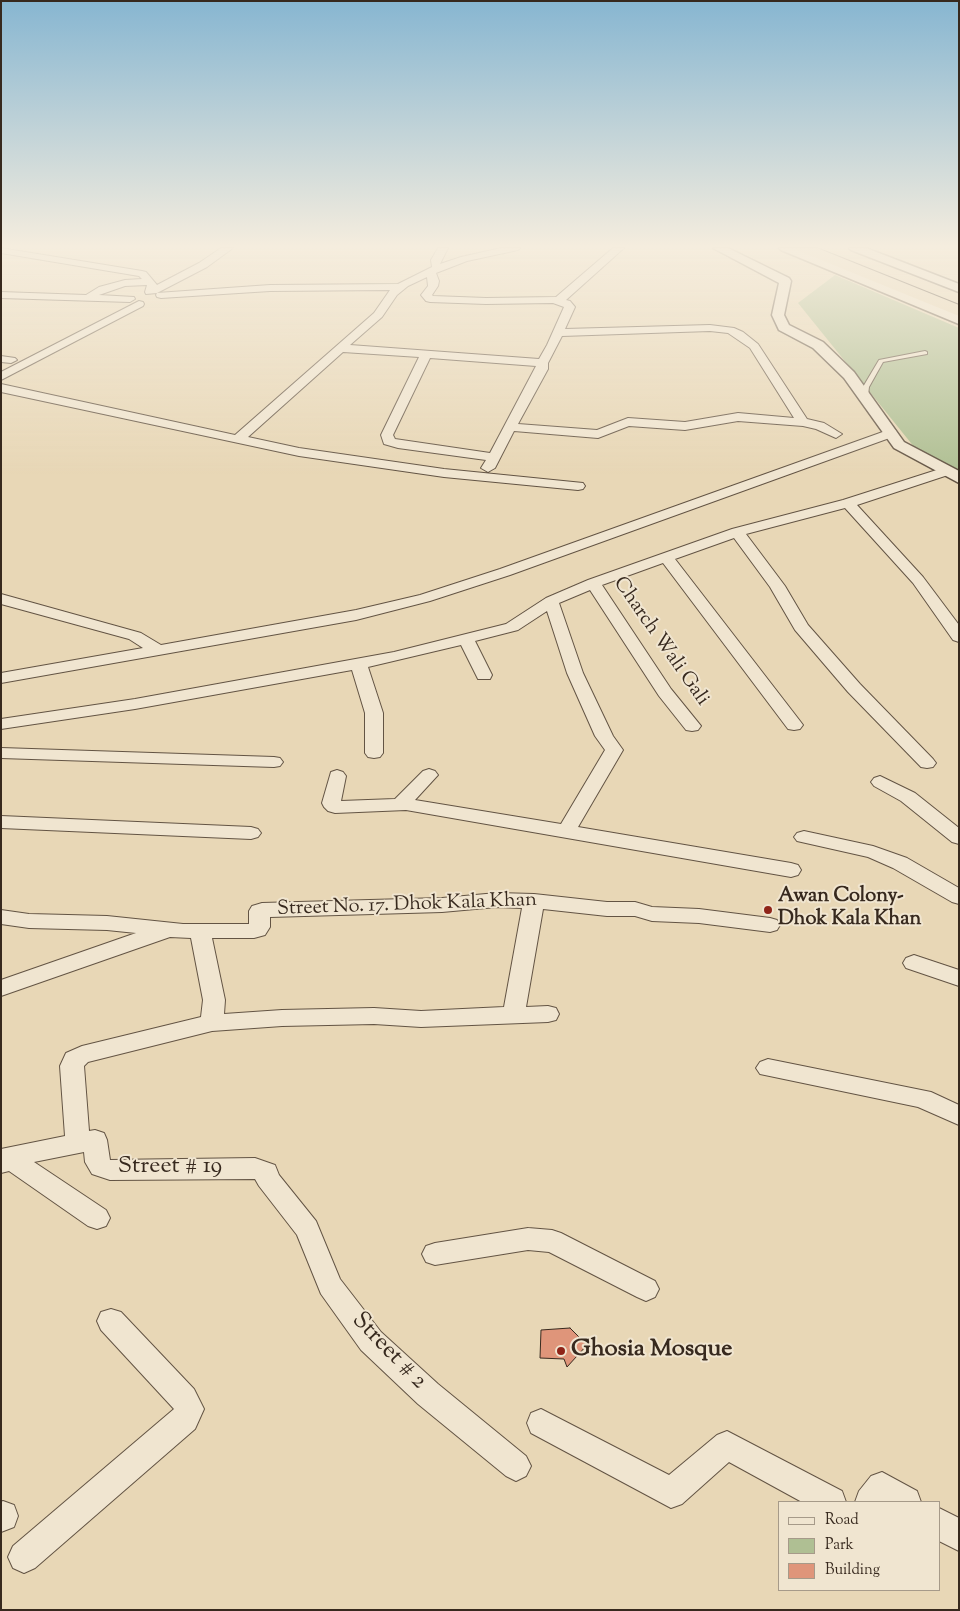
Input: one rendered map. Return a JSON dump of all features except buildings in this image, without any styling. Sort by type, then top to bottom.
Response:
[{"type":"street","points":[[4,361],[85,323]]},
{"type":"street","points":[[1,377],[94,323]]},
{"type":"street","points":[[238,439],[369,323]]},
{"type":"street","points":[[484,476],[509,427],[542,370],[542,363],[563,323]]},
{"type":"street","points":[[782,323],[784,327],[818,345],[849,374],[899,445],[952,475]]},
{"type":"street","points":[[559,333],[710,328],[730,330],[739,334],[754,346],[803,422]]},
{"type":"street","points":[[341,348],[542,363]]},
{"type":"street","points":[[426,355],[387,435],[388,441],[494,457]]},
{"type":"street","points":[[1,388],[299,452],[358,461],[578,486]]},
{"type":"street","points":[[509,427],[598,434],[628,422],[685,426],[738,417],[803,422],[820,426],[836,434]]},
{"type":"street","points":[[1,678],[356,615],[425,598],[505,572],[891,433]]},
{"type":"street","points":[[1,724],[135,704],[359,664],[395,657],[512,627],[551,601],[593,583],[667,559],[737,532],[952,475]]},
{"type":"street","points":[[848,503],[918,580],[959,637]]},
{"type":"street","points":[[737,532],[777,586],[801,627],[854,688],[927,763]]},
{"type":"street","points":[[667,559],[794,725]]},
{"type":"street","name":"Charch Wali Gali","points":[[593,583],[666,692],[692,726]]},
{"type":"street","points":[[1,599],[135,636],[158,650]]},
{"type":"street","points":[[551,601],[575,673],[604,736],[614,750],[566,830]]},
{"type":"street","points":[[466,639],[484,675]]},
{"type":"street","points":[[359,664],[374,713],[374,753]]},
{"type":"street","points":[[1,753],[274,762]]},
{"type":"street","points":[[336,776],[331,803],[335,807],[399,804],[566,830],[791,870]]},
{"type":"street","points":[[399,804],[429,776]]},
{"type":"street","points":[[880,782],[908,797],[959,838]]},
{"type":"street","points":[[1,822],[251,833]]},
{"type":"street","points":[[804,838],[873,852],[900,863],[959,897]]},
{"type":"street","name":"Street No. 17. Dhok Kala Khan","points":[[1,917],[29,921],[107,923],[171,930],[258,930],[260,926],[259,911],[262,910],[360,908],[420,904],[442,905],[498,900],[534,901],[607,909],[635,908],[652,914],[699,916],[770,925]]},
{"type":"street","points":[[514,1015],[534,901]]},
{"type":"street","points":[[1,988],[83,958],[171,930]]},
{"type":"street","points":[[200,931],[214,1000],[212,1023]]},
{"type":"street","points":[[914,963],[959,978]]},
{"type":"street","points":[[5,1160],[78,1142],[72,1066],[74,1059],[82,1055],[212,1023],[282,1018],[374,1016],[421,1019],[548,1014]]},
{"type":"street","points":[[768,1068],[923,1100],[959,1116]]},
{"type":"street","name":"Street # 19","points":[[78,1142],[96,1141],[97,1162],[101,1167],[110,1170],[255,1168]]},
{"type":"street","points":[[5,1160],[97,1218]]},
{"type":"street","name":"Street # 2","points":[[255,1168],[266,1172],[268,1179],[307,1229],[330,1286],[370,1341],[428,1394],[516,1466]]},
{"type":"street","points":[[435,1254],[528,1238],[552,1241],[646,1289]]},
{"type":"street","points":[[24,1557],[185,1419],[190,1409],[184,1399],[111,1320]]},
{"type":"street","points":[[541,1423],[671,1493],[727,1445],[829,1501]]},
{"type":"street","points":[[871,1501],[882,1487],[904,1501]]},
{"type":"street","points":[[940,1525],[959,1536]]},
{"type":"lane","points":[[865,395],[866,387],[880,361],[925,353]]},
{"type":"green space","points":[[814,323],[948,323],[959,328],[959,475],[923,458]]},
{"type":"place","name":"Awan Colony- Dhok Kala Khan","points":[[768,910]]},
{"type":"place","name":"Ghosia Mosque","points":[[561,1351]]}]
